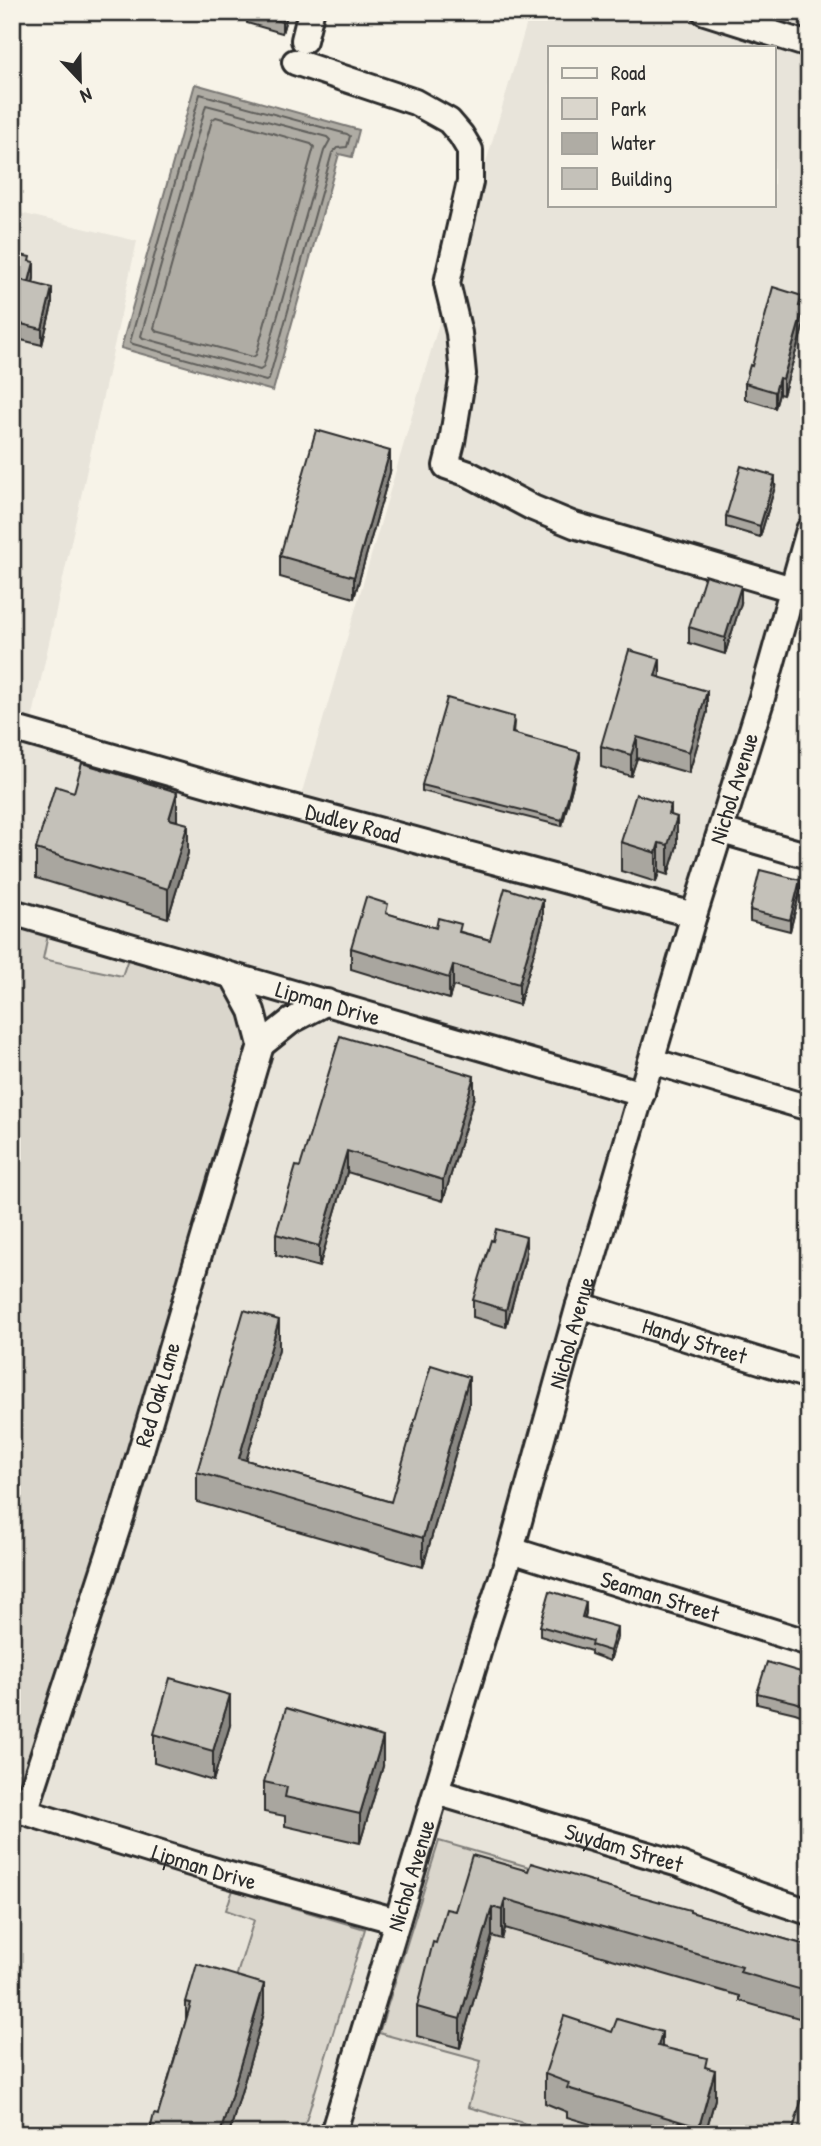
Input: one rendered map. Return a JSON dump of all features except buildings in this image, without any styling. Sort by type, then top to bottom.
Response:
[{"type":"street","points":[[311,12],[300,51],[415,102],[449,121],[470,150],[470,182],[447,283],[459,333],[463,374],[446,466],[469,474],[533,508],[574,524],[800,591]]},
{"type":"street","points":[[705,12],[809,45]]},
{"type":"street","name":"Nichol Avenue","points":[[333,2134],[512,1550],[579,1305],[694,915],[761,701],[800,591],[809,530]]},
{"type":"street","name":"Dudley Road","points":[[12,728],[229,790],[694,915]]},
{"type":"street","points":[[722,831],[809,856]]},
{"type":"street","name":"Lipman Drive","points":[[12,912],[642,1094]]},
{"type":"street","points":[[234,978],[252,1011],[261,1045],[291,1021],[327,1002]]},
{"type":"street","name":"Red Oak Lane","points":[[19,1810],[123,1511],[261,1045]]},
{"type":"street","points":[[652,1061],[809,1108]]},
{"type":"street","name":"Handy Street","points":[[579,1305],[809,1376]]},
{"type":"street","name":"Seaman Street","points":[[512,1550],[809,1643]]},
{"type":"street","name":"Suydam Street","points":[[436,1792],[679,1864],[809,1912]]},
{"type":"street","name":"Lipman Drive","points":[[19,1810],[226,1874],[397,1921]]},
{"type":"shaded area","points":[[530,12],[809,12],[809,536],[437,1791],[809,1912],[809,2134],[12,2134],[12,211],[137,241],[29,734],[297,809]]},
{"type":"green space","points":[[12,925],[49,930],[43,959],[122,976],[130,953],[234,978],[261,1045],[12,1817]]},
{"type":"green space","points":[[439,1841],[809,1948],[809,2134],[561,2134],[468,2107],[481,2061],[379,2033]]},
{"type":"green space","points":[[233,1890],[365,1929],[302,2134],[229,2134],[264,2013],[228,2003],[254,1920],[226,1910]]},
{"type":"water","points":[[195,84],[359,130],[352,157],[339,154],[273,391],[121,348]]}]
